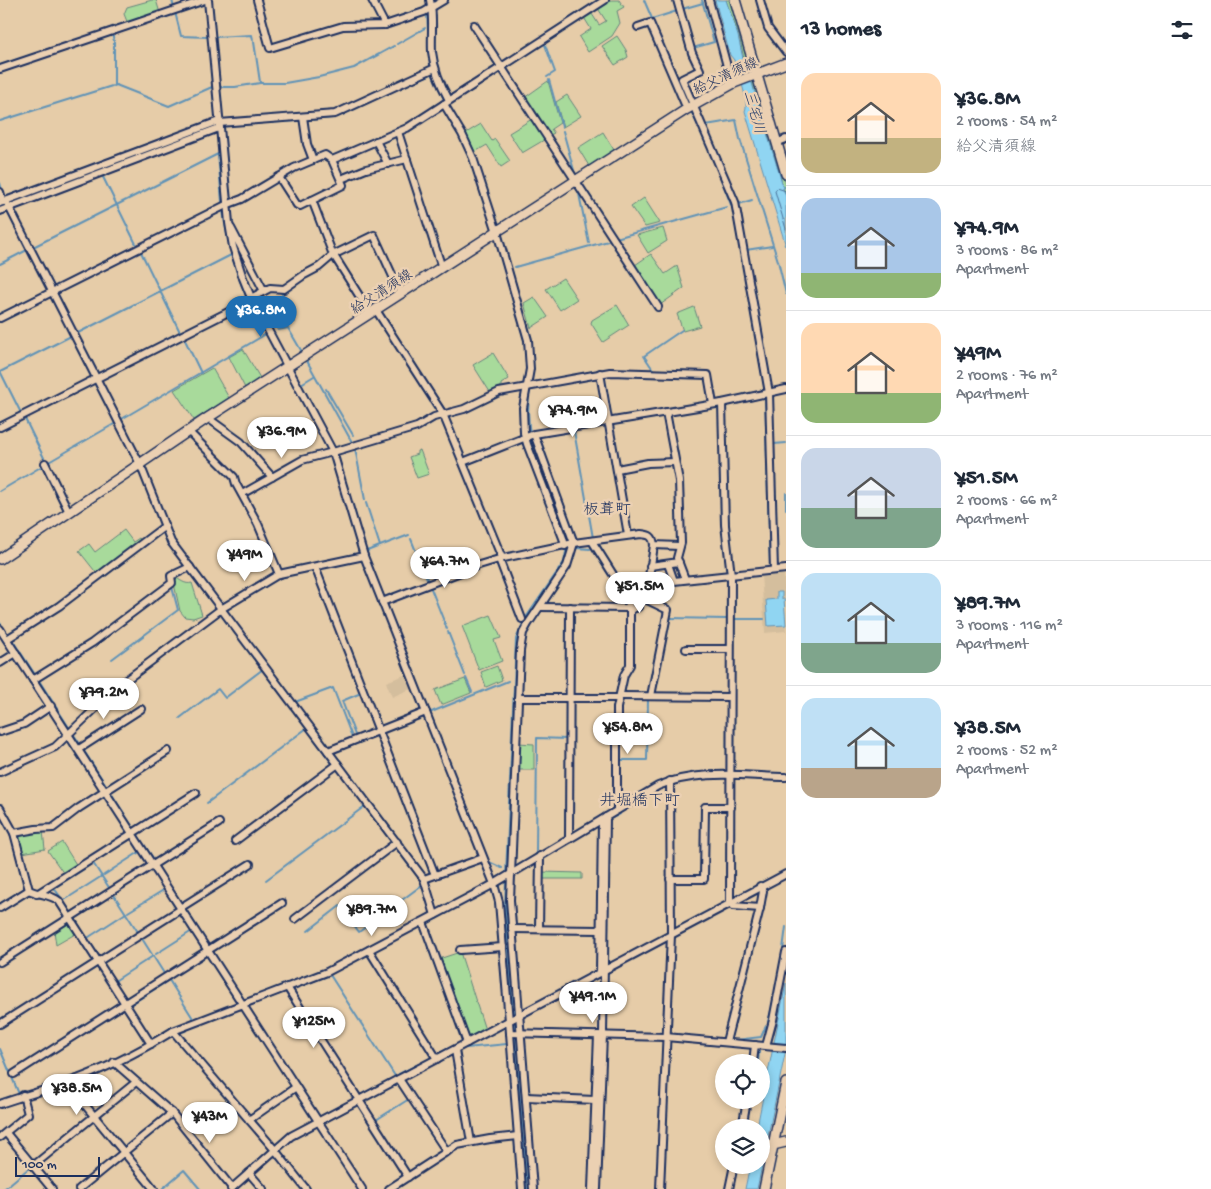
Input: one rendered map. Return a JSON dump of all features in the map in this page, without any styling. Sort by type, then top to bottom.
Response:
[{"type":"main road","points":[[734,0],[786,174]]},
{"type":"main road","name":"給父清須線","points":[[0,559],[209,417],[690,107],[732,84],[786,63]]},
{"type":"main road","points":[[764,1189],[786,1083]]},
{"type":"main road","points":[[773,1144],[786,1142]]},
{"type":"street","points":[[0,69],[206,0],[226,205],[233,247],[243,278],[252,299],[333,452],[364,556],[494,884],[499,902],[503,947],[526,1097],[533,1189]]},
{"type":"street","points":[[257,0],[270,48],[343,26],[385,25],[424,12],[444,0]]},
{"type":"street","points":[[372,0],[385,25]]},
{"type":"street","points":[[430,0],[432,7],[432,51],[435,68],[446,102],[470,148],[497,232],[528,340],[530,358],[529,386],[523,408],[530,436],[569,545],[567,566],[523,633],[520,651],[508,876],[512,929],[518,1136],[522,1189]]},
{"type":"street","points":[[332,160],[407,128],[605,0]]},
{"type":"street","points":[[677,0],[692,53],[700,70],[682,78],[690,107]]},
{"type":"street","points":[[710,0],[732,84]]},
{"type":"street","points":[[760,0],[768,28],[786,52]]},
{"type":"street","points":[[638,27],[650,23],[735,202],[767,394],[774,570]]},
{"type":"street","points":[[474,25],[658,307]]},
{"type":"street","points":[[0,211],[5,203],[219,124],[334,114],[435,68]]},
{"type":"street","points":[[303,116],[307,144],[313,160]]},
{"type":"street","points":[[398,132],[442,268]]},
{"type":"street","points":[[776,143],[786,139]]},
{"type":"street","points":[[376,141],[388,164]]},
{"type":"street","points":[[0,318],[226,205],[242,199],[283,174],[326,155],[332,160],[344,186],[300,206],[297,205],[279,178]]},
{"type":"street","points":[[340,179],[366,169],[407,159]]},
{"type":"street","points":[[0,192],[140,464],[171,542],[424,879],[435,915]]},
{"type":"street","points":[[312,200],[333,254],[443,414],[522,619]]},
{"type":"street","points":[[229,223],[264,291]]},
{"type":"street","points":[[0,427],[252,299],[270,288],[284,289],[304,274],[319,267],[333,254],[374,235],[401,294]]},
{"type":"street","points":[[242,494],[302,460],[417,427],[434,417],[464,409],[499,392],[529,386],[610,372],[708,375],[713,404]]},
{"type":"street","points":[[600,373],[628,535]]},
{"type":"street","points":[[463,462],[530,436],[786,390]]},
{"type":"street","points":[[722,403],[725,525],[731,575],[730,904]]},
{"type":"street","points":[[666,412],[679,481],[681,543],[678,558],[685,579]]},
{"type":"street","points":[[209,417],[212,422],[240,442],[272,477]]},
{"type":"street","points":[[188,431],[234,476],[236,484],[258,524],[279,574]]},
{"type":"street","points":[[530,436],[527,444],[563,538],[569,545]]},
{"type":"street","points":[[617,469],[648,463],[675,462]]},
{"type":"street","points":[[45,463],[69,512]]},
{"type":"street","points":[[7,639],[59,606],[165,526]]},
{"type":"street","points":[[382,602],[500,558],[628,535],[650,535],[653,538],[654,545],[649,582],[638,608],[540,607]]},
{"type":"street","points":[[592,541],[626,595],[630,609],[630,665],[624,675],[617,708],[617,810]]},
{"type":"street","points":[[654,545],[679,546]]},
{"type":"street","points":[[0,772],[55,747],[122,683],[221,609],[279,574],[364,556]]},
{"type":"street","points":[[650,566],[679,562]]},
{"type":"street","points":[[668,564],[674,581],[786,569]]},
{"type":"street","points":[[33,680],[92,643],[172,583],[171,576],[190,567]]},
{"type":"street","points":[[314,567],[380,730],[435,875]]},
{"type":"street","points":[[643,598],[668,610],[651,696]]},
{"type":"street","points":[[569,839],[570,607]]},
{"type":"street","points":[[0,629],[362,1189]]},
{"type":"street","points":[[686,649],[730,649]]},
{"type":"street","points":[[0,663],[16,653]]},
{"type":"street","points":[[518,698],[730,697]]},
{"type":"street","points":[[0,732],[24,724],[51,706]]},
{"type":"street","points":[[79,749],[141,709]]},
{"type":"street","points":[[328,751],[426,712]]},
{"type":"street","points":[[14,833],[52,828],[79,808],[168,751]]},
{"type":"street","points":[[235,842],[338,764]]},
{"type":"street","points":[[0,1104],[67,1083],[152,1044],[173,1031],[327,972],[494,884],[617,810],[670,781],[691,776],[786,777]]},
{"type":"street","points":[[660,1189],[670,935],[670,781]]},
{"type":"street","points":[[37,894],[196,793]]},
{"type":"street","points":[[670,879],[704,879],[704,807],[731,807]]},
{"type":"street","points":[[0,808],[14,833],[29,890],[37,894],[55,897],[59,900],[152,1044]]},
{"type":"street","points":[[597,1189],[604,819]]},
{"type":"street","points":[[0,962],[219,823]]},
{"type":"street","points":[[295,919],[396,842]]},
{"type":"street","points":[[539,929],[540,856]]},
{"type":"street","points":[[424,879],[483,858]]},
{"type":"street","points":[[0,1024],[250,864]]},
{"type":"street","points":[[114,1062],[172,1113],[232,1188],[291,1136],[730,904],[760,886],[786,874]]},
{"type":"street","points":[[726,1042],[760,908],[763,891],[760,886]]},
{"type":"street","points":[[0,908],[29,890]]},
{"type":"street","points":[[602,972],[600,930],[603,894]]},
{"type":"street","points":[[14,1074],[282,903]]},
{"type":"street","points":[[730,904],[760,908]]},
{"type":"street","points":[[423,922],[468,1043]]},
{"type":"street","points":[[512,929],[600,930]]},
{"type":"street","points":[[460,950],[503,947]]},
{"type":"street","points":[[369,950],[437,1059]]},
{"type":"street","points":[[768,1046],[786,952]]},
{"type":"street","points":[[287,988],[408,1177]]},
{"type":"street","points":[[173,1031],[306,1189]]},
{"type":"street","points":[[515,1033],[666,1037],[786,1048]]},
{"type":"street","points":[[592,1189],[597,1125],[595,1100],[600,1035]]},
{"type":"street","points":[[754,1054],[755,1045]]},
{"type":"street","points":[[455,1050],[471,1142]]},
{"type":"street","points":[[400,1079],[446,1152]]},
{"type":"street","points":[[33,1166],[136,1082]]},
{"type":"street","points":[[67,1083],[154,1189]]},
{"type":"street","points":[[249,1120],[296,1088]]},
{"type":"street","points":[[23,1096],[28,1114],[3,1135],[52,1189]]},
{"type":"street","points":[[526,1097],[595,1100]]},
{"type":"street","points":[[79,1189],[172,1113]]},
{"type":"street","points":[[389,1189],[457,1145],[518,1136]]},
{"type":"street","points":[[249,1173],[263,1189]]},
{"type":"street","points":[[729,1189],[732,1174]]},
{"type":"shaded area","points":[[784,572],[786,631],[765,633],[761,574]]},
{"type":"shaded area","points":[[407,674],[413,688],[392,697],[386,682]]},
{"type":"green space","points":[[156,0],[160,13],[128,24],[124,14],[127,7]]},
{"type":"green space","points":[[607,0],[619,0],[624,7],[617,11],[620,23],[612,36],[588,52],[579,37],[591,29],[583,16],[590,11],[599,25],[606,21],[597,7]]},
{"type":"green space","points":[[726,0],[732,0],[752,73],[749,74],[747,73],[739,36]]},
{"type":"green space","points":[[617,36],[628,57],[615,65],[602,46]]},
{"type":"green space","points":[[753,79],[786,185],[786,197],[751,80]]},
{"type":"green space","points":[[548,81],[560,123],[551,129],[554,133],[550,135],[548,135],[524,98]]},
{"type":"green space","points":[[567,95],[581,116],[563,127],[556,102]]},
{"type":"green space","points":[[532,119],[545,137],[544,140],[522,153],[509,133]]},
{"type":"green space","points":[[481,124],[492,141],[495,139],[510,161],[501,167],[487,145],[475,152],[466,133]]},
{"type":"green space","points":[[603,132],[614,150],[589,166],[578,148]]},
{"type":"green space","points":[[644,198],[660,223],[645,227],[631,207]]},
{"type":"green space","points":[[663,228],[667,241],[648,253],[637,235]]},
{"type":"green space","points":[[651,254],[665,274],[677,266],[684,288],[660,305],[634,267]]},
{"type":"green space","points":[[563,278],[577,299],[560,310],[546,289]]},
{"type":"green space","points":[[261,294],[278,317],[281,314],[274,300],[281,296],[289,315],[269,323],[256,299]]},
{"type":"green space","points":[[534,297],[548,317],[531,328],[524,303]]},
{"type":"green space","points":[[617,305],[629,325],[603,342],[591,323],[592,320]]},
{"type":"green space","points":[[694,307],[700,326],[683,331],[677,314]]},
{"type":"green space","points":[[243,349],[260,378],[245,388],[229,357]]},
{"type":"green space","points":[[493,353],[509,379],[501,384],[501,387],[490,392],[473,365]]},
{"type":"green space","points":[[212,368],[229,398],[194,420],[174,390]]},
{"type":"green space","points":[[420,450],[429,474],[417,478],[409,457],[417,454],[417,451]]},
{"type":"green space","points":[[124,530],[133,542],[139,538],[142,541],[98,575],[79,551],[89,544],[95,552]]},
{"type":"green space","points":[[175,577],[185,583],[192,583],[202,615],[193,618],[185,617],[180,611],[173,579]]},
{"type":"green space","points":[[491,615],[501,638],[494,640],[502,661],[479,670],[462,626]]},
{"type":"green space","points":[[497,666],[502,680],[486,687],[481,672]]},
{"type":"green space","points":[[465,679],[471,693],[441,705],[435,690]]},
{"type":"green space","points":[[518,743],[534,744],[534,770],[518,770]]},
{"type":"green space","points":[[43,831],[45,849],[22,853],[17,835]]},
{"type":"green space","points":[[62,842],[77,866],[64,874],[48,851]]},
{"type":"green space","points":[[542,872],[582,873],[582,879],[541,879]]},
{"type":"green space","points":[[71,923],[77,933],[56,945],[54,931]]},
{"type":"green space","points":[[460,952],[485,1030],[471,1038],[468,1037],[439,959]]},
{"type":"water","name":"三宅川","points":[[715,0],[726,0],[738,36],[746,72],[748,72],[751,80],[783,186],[785,187],[783,188],[786,197],[786,246],[784,245],[785,243],[745,111],[746,100],[742,86],[734,60],[730,55]]},
{"type":"water","points":[[777,592],[782,592],[782,599],[784,599],[786,625],[768,626],[766,600],[777,599]]},
{"type":"water","points":[[786,983],[786,1049],[770,1126],[770,1119],[759,1119],[761,1109],[770,1109],[770,1062]]},
{"type":"water","points":[[748,1174],[760,1174],[757,1189],[745,1189]]},
{"type":"waterway","points":[[172,0],[174,8]]},
{"type":"waterway","points":[[427,0],[427,6]]},
{"type":"waterway","points":[[644,0],[686,98]]},
{"type":"waterway","points":[[693,48],[714,42],[702,0]]},
{"type":"waterway","points":[[682,9],[703,3]]},
{"type":"waterway","points":[[652,19],[677,11]]},
{"type":"waterway","points":[[175,12],[181,36],[208,37]]},
{"type":"waterway","points":[[427,13],[430,66]]},
{"type":"waterway","points":[[397,44],[425,28]]},
{"type":"waterway","points":[[112,33],[114,41],[114,86],[116,85],[169,106],[212,87]]},
{"type":"waterway","points":[[214,37],[252,35],[253,40]]},
{"type":"waterway","points":[[254,42],[260,82]]},
{"type":"waterway","points":[[544,42],[555,72],[547,77]]},
{"type":"waterway","points":[[218,87],[285,83],[319,77],[354,68],[394,46]]},
{"type":"waterway","points":[[406,85],[429,75]]},
{"type":"waterway","points":[[433,75],[445,101]]},
{"type":"waterway","points":[[549,80],[562,127]]},
{"type":"waterway","points":[[0,121],[112,86]]},
{"type":"waterway","points":[[400,88],[404,86]]},
{"type":"waterway","points":[[383,96],[389,93]]},
{"type":"waterway","points":[[337,117],[380,97]]},
{"type":"waterway","points":[[692,113],[705,140]]},
{"type":"waterway","points":[[307,120],[333,118]]},
{"type":"waterway","points":[[706,125],[736,120],[786,294]]},
{"type":"waterway","points":[[248,124],[298,121]]},
{"type":"waterway","points":[[563,131],[575,174]]},
{"type":"waterway","points":[[467,138],[474,152]]},
{"type":"waterway","points":[[12,203],[152,150]]},
{"type":"waterway","points":[[33,247],[218,154],[222,202]]},
{"type":"waterway","points":[[715,163],[733,210],[765,391],[770,567]]},
{"type":"waterway","points":[[102,175],[137,246]]},
{"type":"waterway","points":[[0,183],[2,190]]},
{"type":"waterway","points":[[578,189],[589,243]]},
{"type":"waterway","points":[[739,204],[752,200]]},
{"type":"waterway","points":[[616,238],[727,207]]},
{"type":"waterway","points":[[223,210],[231,254],[246,296]]},
{"type":"waterway","points":[[515,267],[608,241]]},
{"type":"waterway","points":[[746,250],[772,246]]},
{"type":"waterway","points":[[0,264],[29,249]]},
{"type":"waterway","points":[[140,250],[180,332]]},
{"type":"waterway","points":[[506,251],[522,306]]},
{"type":"waterway","points":[[76,334],[231,255]]},
{"type":"waterway","points":[[281,292],[295,322]]},
{"type":"waterway","points":[[278,330],[288,328],[302,352]]},
{"type":"waterway","points":[[653,371],[644,356],[682,330]]},
{"type":"waterway","points":[[120,420],[266,334]]},
{"type":"waterway","points":[[0,372],[73,335]]},
{"type":"waterway","points":[[184,338],[201,373]]},
{"type":"waterway","points":[[531,340],[533,365]]},
{"type":"waterway","points":[[307,361],[353,444]]},
{"type":"waterway","points":[[531,385],[532,372]]},
{"type":"waterway","points":[[1,373],[21,413]]},
{"type":"waterway","points":[[314,376],[301,384],[331,441]]},
{"type":"waterway","points":[[496,390],[508,387]]},
{"type":"waterway","points":[[326,389],[353,435]]},
{"type":"waterway","points":[[530,389],[528,406],[530,437],[568,542]]},
{"type":"waterway","points":[[752,400],[759,398]]},
{"type":"waterway","points":[[25,419],[45,460]]},
{"type":"waterway","points":[[47,463],[114,424]]},
{"type":"waterway","points":[[574,431],[594,427]]},
{"type":"waterway","points":[[538,437],[572,431]]},
{"type":"waterway","points":[[574,431],[593,538]]},
{"type":"waterway","points":[[774,444],[786,443]]},
{"type":"waterway","points":[[355,448],[365,500]]},
{"type":"waterway","points":[[0,491],[44,465]]},
{"type":"waterway","points":[[786,493],[786,509]]},
{"type":"waterway","points":[[366,503],[380,546],[367,551]]},
{"type":"waterway","points":[[380,546],[409,535]]},
{"type":"waterway","points":[[411,539],[428,581]]},
{"type":"waterway","points":[[506,875],[516,639],[525,619],[564,562],[567,547]]},
{"type":"waterway","points":[[576,548],[590,549]]},
{"type":"waterway","points":[[430,586],[447,629]]},
{"type":"waterway","points":[[112,659],[178,610],[172,587]]},
{"type":"waterway","points":[[632,599],[639,600]]},
{"type":"waterway","points":[[669,618],[727,619]]},
{"type":"waterway","points":[[735,619],[764,619]]},
{"type":"waterway","points":[[0,623],[9,636]]},
{"type":"waterway","points":[[448,632],[465,675]]},
{"type":"waterway","points":[[11,638],[36,676]]},
{"type":"waterway","points":[[240,639],[247,649]]},
{"type":"waterway","points":[[251,654],[276,688]]},
{"type":"waterway","points":[[180,718],[218,689],[225,698],[263,669]]},
{"type":"waterway","points":[[466,678],[472,692]]},
{"type":"waterway","points":[[38,679],[70,729]]},
{"type":"waterway","points":[[429,713],[508,681]]},
{"type":"waterway","points":[[648,695],[650,685]]},
{"type":"waterway","points":[[295,702],[333,688],[352,737]]},
{"type":"waterway","points":[[279,691],[332,763]]},
{"type":"waterway","points":[[355,735],[342,701],[361,693]]},
{"type":"waterway","points":[[623,804],[620,801],[620,760],[647,760],[648,699]]},
{"type":"waterway","points":[[207,803],[307,728]]},
{"type":"waterway","points":[[358,736],[365,733]]},
{"type":"waterway","points":[[74,735],[80,744]]},
{"type":"waterway","points":[[536,855],[537,738],[567,738]]},
{"type":"waterway","points":[[84,751],[106,785]]},
{"type":"waterway","points":[[335,751],[334,754],[352,777]]},
{"type":"waterway","points":[[339,771],[390,840]]},
{"type":"waterway","points":[[111,793],[134,829]]},
{"type":"waterway","points":[[266,880],[365,806]]},
{"type":"waterway","points":[[608,820],[620,814]]},
{"type":"waterway","points":[[137,834],[153,858]]},
{"type":"waterway","points":[[397,849],[422,882]]},
{"type":"waterway","points":[[104,875],[141,851]]},
{"type":"waterway","points":[[159,865],[168,859]]},
{"type":"waterway","points":[[489,862],[502,868]]},
{"type":"waterway","points":[[62,899],[54,888],[93,863],[110,889]]},
{"type":"waterway","points":[[159,869],[181,903]]},
{"type":"waterway","points":[[63,901],[102,876]]},
{"type":"waterway","points":[[506,880],[505,909],[527,1189]]},
{"type":"waterway","points":[[187,908],[229,881]]},
{"type":"waterway","points":[[308,931],[340,906],[359,932],[422,885]]},
{"type":"waterway","points":[[128,912],[165,889]]},
{"type":"waterway","points":[[114,895],[138,932]]},
{"type":"waterway","points":[[186,910],[209,946]]},
{"type":"waterway","points":[[86,939],[126,913]]},
{"type":"waterway","points":[[780,971],[786,927]]},
{"type":"waterway","points":[[156,954],[192,931]]},
{"type":"waterway","points":[[141,937],[165,975]]},
{"type":"waterway","points":[[212,951],[243,999]]},
{"type":"waterway","points":[[113,982],[153,956]]},
{"type":"waterway","points":[[292,989],[330,975],[395,1076]]},
{"type":"waterway","points":[[130,1005],[169,980],[194,1020]]},
{"type":"waterway","points":[[248,1006],[286,991]]},
{"type":"waterway","points":[[768,1022],[774,1000]]},
{"type":"waterway","points":[[211,1020],[241,1008]]},
{"type":"waterway","points":[[199,1025],[206,1022]]},
{"type":"waterway","points":[[730,1039],[734,1024]]},
{"type":"waterway","points":[[736,1040],[761,1037],[766,1026]]},
{"type":"waterway","points":[[178,1033],[185,1031]]},
{"type":"waterway","points":[[466,1048],[507,1044]]},
{"type":"waterway","points":[[0,1049],[19,1094]]},
{"type":"waterway","points":[[440,1053],[447,1049]]},
{"type":"waterway","points":[[399,1074],[431,1058]]},
{"type":"waterway","points":[[72,1084],[84,1080]]},
{"type":"waterway","points":[[376,1120],[409,1099]]},
{"type":"waterway","points":[[747,1115],[748,1109]]},
{"type":"waterway","points":[[2,1133],[25,1110]]},
{"type":"waterway","points":[[5,1137],[40,1180]]},
{"type":"waterway","points":[[4,1189],[29,1168]]},
{"type":"waterway","points":[[162,1189],[184,1170],[200,1189]]},
{"type":"waterway","points":[[732,1189],[735,1174]]},
{"type":"district","name":"板葺町","points":[[607,508]]},
{"type":"district","name":"井堀橋下町","points":[[640,799]]}]
